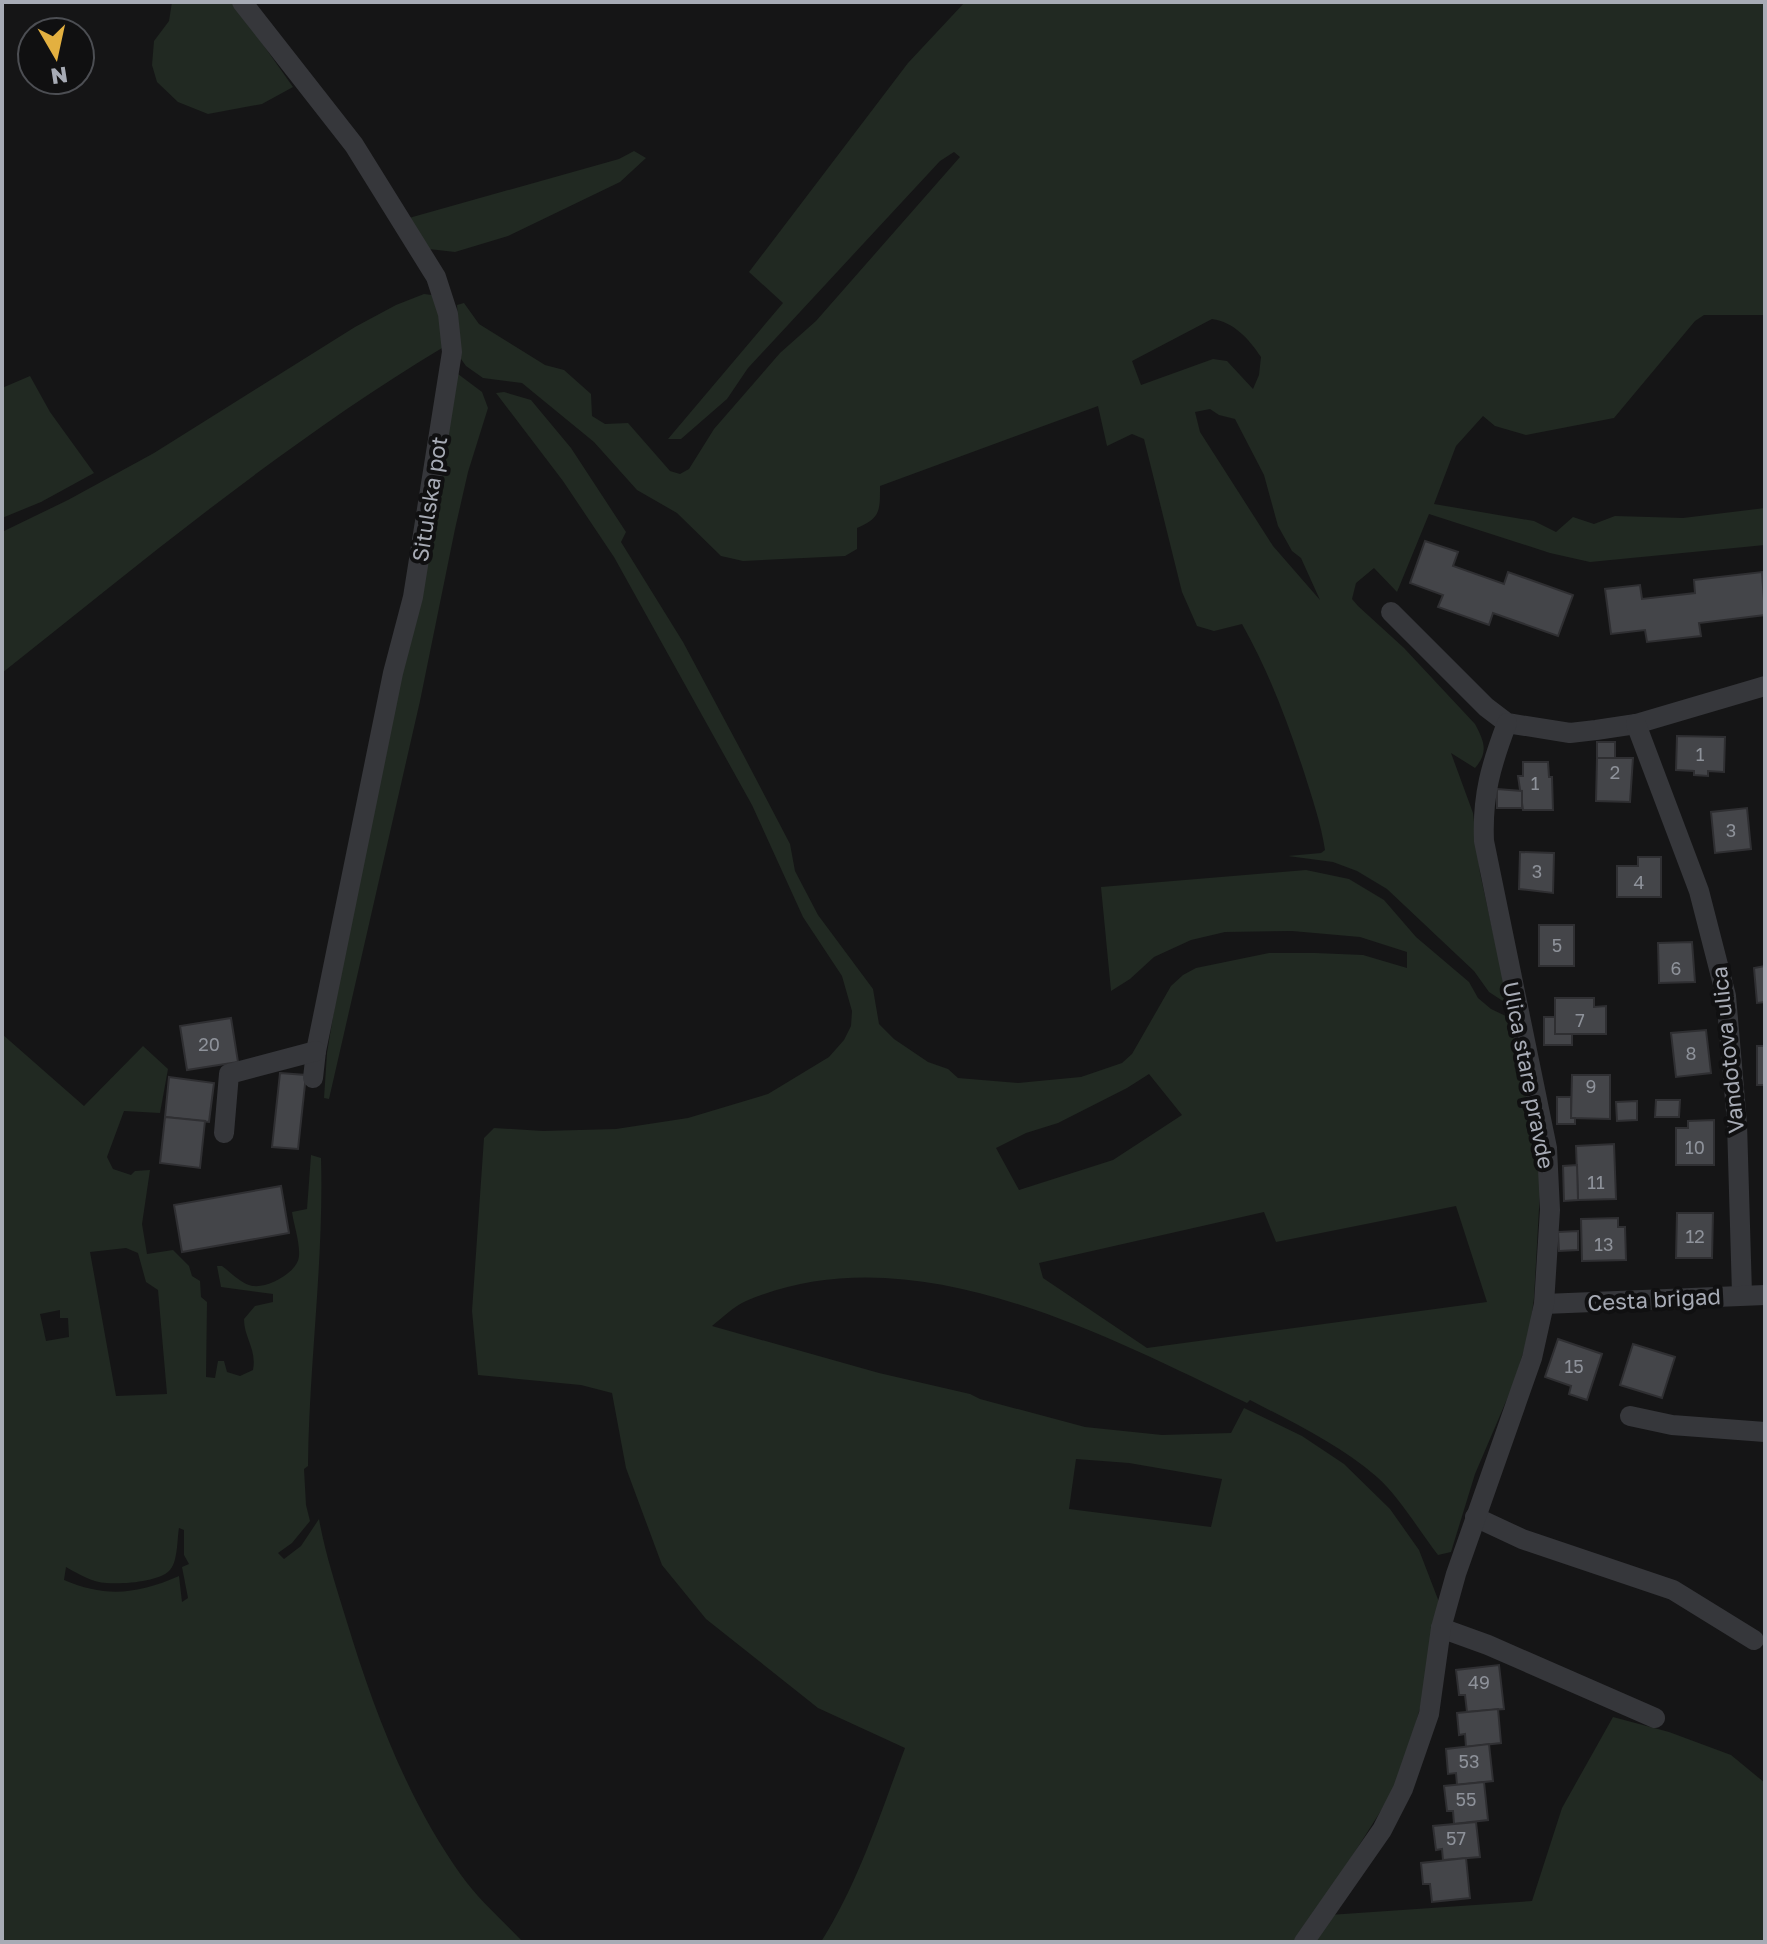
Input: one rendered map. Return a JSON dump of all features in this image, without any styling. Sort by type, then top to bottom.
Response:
[{"type":"street","name":"Situlska pot","points":[[242,2],[354,145],[436,277],[448,314],[452,352],[413,597],[393,673],[313,1078]]},
{"type":"street","points":[[1391,612],[1486,707],[1507,723],[1570,733],[1636,724],[1765,686]]},
{"type":"street","name":"Ulica stare pravde","points":[[1304,1942],[1382,1830],[1403,1789],[1429,1714],[1441,1628],[1456,1574],[1532,1358],[1544,1304],[1550,1210],[1547,1148],[1484,841],[1483,807],[1490,770],[1507,723]]},
{"type":"street","name":"Vandotova ulica","points":[[1636,724],[1699,891],[1726,996],[1737,1123],[1742,1294]]},
{"type":"street","points":[[224,1133],[229,1074],[316,1051]]},
{"type":"street","name":"Cesta brigad","points":[[1544,1304],[1765,1295]]},
{"type":"street","points":[[1630,1416],[1672,1425],[1765,1432]]},
{"type":"street","points":[[1475,1517],[1522,1539],[1673,1590],[1754,1640]]},
{"type":"street","points":[[1441,1628],[1488,1645],[1655,1718]]},
{"type":"shaded area","points":[[172,2],[233,2],[293,87],[262,104],[208,114],[178,102],[157,82],[152,65],[154,41],[169,21]]},
{"type":"shaded area","points":[[965,2],[1765,2],[1765,315],[1704,315],[1695,321],[1614,418],[1526,435],[1495,426],[1483,416],[1456,446],[1434,504],[1534,521],[1556,532],[1573,517],[1594,524],[1615,516],[1683,518],[1765,508],[1765,545],[1590,562],[1550,553],[1429,514],[1397,592],[1374,568],[1356,583],[1352,599],[1404,648],[1475,724],[1481,736],[1484,752],[1475,768],[1451,753],[1473,813],[1480,873],[1509,1005],[1489,992],[1474,971],[1387,889],[1357,871],[1333,862],[1288,856],[1325,850],[1310,791],[1277,696],[1242,624],[1214,631],[1197,626],[1182,592],[1144,439],[1132,434],[1107,446],[1098,406],[880,486],[878,512],[871,521],[857,528],[857,549],[845,556],[743,561],[721,556],[677,513],[637,490],[594,442],[522,383],[483,378],[461,359],[457,305],[464,303],[479,324],[545,365],[564,370],[591,394],[592,416],[605,424],[628,423],[670,471],[680,474],[689,469],[714,429],[780,353],[816,321],[960,157],[954,152],[940,161],[748,368],[727,399],[681,439],[668,439],[783,303],[749,272],[908,63]],"holes":[[[1212,319],[1240,332],[1261,357],[1259,375],[1253,389],[1227,361],[1213,359],[1141,385],[1132,361]],[[1210,409],[1235,419],[1264,475],[1278,526],[1292,551],[1301,558],[1320,600],[1273,546],[1200,432],[1195,412]]]},
{"type":"shaded area","points":[[634,151],[646,158],[620,182],[508,236],[455,252],[429,249],[409,218],[619,159]]},
{"type":"shaded area","points":[[424,294],[432,295],[439,304],[442,348],[384,384],[272,462],[2,673],[2,532],[154,453],[355,327]]},
{"type":"shaded area","points":[[458,374],[482,392],[488,408],[468,472],[420,701],[329,1099],[324,1098],[327,1053],[354,889]]},
{"type":"shaded area","points":[[30,376],[50,412],[94,473],[41,502],[2,518],[2,388]]},
{"type":"shaded area","points":[[504,392],[531,400],[571,448],[626,532],[621,542],[683,642],[745,758],[790,844],[795,871],[818,915],[873,989],[879,1024],[894,1039],[928,1062],[948,1069],[958,1078],[1018,1083],[1081,1077],[1122,1063],[1132,1054],[1171,986],[1196,968],[1269,953],[1315,953],[1363,955],[1407,968],[1407,952],[1360,937],[1292,931],[1225,932],[1191,940],[1154,957],[1111,991],[1101,887],[1306,870],[1349,879],[1384,900],[1416,937],[1469,982],[1478,998],[1491,1009],[1512,1019],[1542,1155],[1534,1298],[1529,1334],[1513,1385],[1475,1474],[1451,1552],[1438,1555],[1385,1485],[1363,1465],[1316,1435],[1250,1400],[1247,1403],[1130,1348],[1003,1300],[938,1284],[873,1278],[809,1282],[746,1301],[712,1326],[1085,1427],[1162,1435],[1231,1433],[1244,1408],[1302,1436],[1344,1464],[1390,1509],[1419,1550],[1439,1602],[1422,1701],[1399,1782],[1298,1942],[821,1942],[858,1871],[905,1748],[818,1708],[706,1619],[662,1565],[626,1468],[612,1393],[581,1385],[478,1375],[472,1311],[484,1138],[494,1128],[543,1131],[616,1129],[688,1118],[768,1094],[829,1057],[851,1026],[852,1011],[842,976],[803,917],[752,805],[614,557],[563,481],[496,393]],"holes":[[[1149,1074],[1182,1115],[1113,1160],[1019,1190],[996,1148],[1026,1133],[1058,1123]],[[1456,1206],[1487,1302],[1147,1348],[1043,1278],[1039,1263],[1264,1212],[1276,1242]],[[1076,1459],[1129,1463],[1222,1479],[1211,1527],[1069,1509]]]},
{"type":"shaded area","points":[[2,1034],[84,1106],[143,1046],[168,1069],[160,1113],[124,1111],[107,1157],[113,1169],[131,1175],[135,1171],[150,1170],[142,1224],[147,1254],[173,1250],[189,1266],[192,1276],[200,1281],[201,1297],[207,1302],[206,1377],[215,1378],[218,1361],[224,1361],[227,1372],[240,1376],[253,1370],[253,1356],[244,1319],[255,1306],[273,1302],[273,1294],[221,1287],[217,1266],[222,1266],[242,1282],[255,1286],[271,1283],[293,1269],[299,1251],[292,1212],[307,1209],[311,1155],[321,1158],[308,1466],[304,1469],[310,1521],[292,1543],[278,1553],[284,1559],[301,1546],[319,1519],[356,1652],[408,1784],[461,1875],[523,1942],[2,1942]],"holes":[[[126,1248],[138,1253],[146,1282],[158,1290],[167,1394],[116,1396],[90,1252]],[[60,1310],[60,1318],[68,1318],[69,1337],[46,1341],[40,1314]],[[179,1528],[184,1530],[184,1555],[189,1564],[182,1567],[188,1598],[182,1602],[179,1576],[150,1587],[122,1592],[94,1590],[64,1580],[66,1567],[102,1582],[122,1583],[154,1578],[169,1571],[177,1551]]]},
{"type":"shaded area","points":[[1613,1717],[1669,1732],[1731,1755],[1765,1783],[1765,1942],[1310,1942],[1329,1915],[1532,1901],[1562,1808]]},
{"type":"building","points":[[1425,541],[1458,552],[1453,566],[1504,584],[1508,572],[1573,595],[1558,636],[1493,613],[1489,625],[1438,607],[1443,595],[1410,583]]},
{"type":"building","points":[[1762,572],[1765,615],[1699,623],[1701,636],[1647,642],[1645,630],[1611,634],[1605,589],[1640,585],[1642,599],[1695,593],[1694,580]]},
{"type":"building","points":[[1677,736],[1725,737],[1724,772],[1708,771],[1708,776],[1676,770]]},
{"type":"building","points":[[1597,742],[1615,742],[1615,758],[1597,758]]},
{"type":"building","points":[[1597,758],[1633,758],[1630,802],[1596,801]]},
{"type":"building","points":[[1523,762],[1548,762],[1549,777],[1552,777],[1553,810],[1523,810],[1518,776],[1523,776]]},
{"type":"building","points":[[1497,789],[1522,791],[1522,808],[1497,808]]},
{"type":"building","points":[[1747,808],[1751,849],[1715,853],[1711,812]]},
{"type":"building","points":[[1520,852],[1554,853],[1553,893],[1519,889]]},
{"type":"building","points":[[1638,857],[1661,857],[1661,897],[1617,897],[1617,866],[1638,866]]},
{"type":"building","points":[[1539,925],[1574,925],[1574,966],[1539,966]]},
{"type":"building","points":[[1692,942],[1695,982],[1659,983],[1658,943]]},
{"type":"building","points":[[1765,966],[1765,1002],[1757,1003],[1754,968]]},
{"type":"building","points":[[1555,998],[1594,998],[1594,1007],[1606,1006],[1606,1034],[1555,1034]]},
{"type":"building","points":[[1544,1017],[1555,1017],[1555,1034],[1572,1034],[1572,1045],[1544,1045]]},
{"type":"building","points":[[231,1018],[238,1062],[187,1070],[180,1026]]},
{"type":"building","points":[[1706,1030],[1711,1073],[1676,1077],[1671,1033]]},
{"type":"building","points":[[1757,1046],[1765,1046],[1765,1085],[1757,1085]]},
{"type":"building","points":[[280,1073],[306,1075],[298,1149],[272,1147]]},
{"type":"building","points":[[1572,1075],[1610,1075],[1610,1119],[1571,1118]]},
{"type":"building","points":[[169,1077],[214,1083],[209,1122],[165,1117]]},
{"type":"building","points":[[1557,1097],[1571,1097],[1571,1118],[1575,1118],[1575,1124],[1557,1124]]},
{"type":"building","points":[[1656,1100],[1680,1100],[1679,1117],[1655,1117]]},
{"type":"building","points":[[1637,1101],[1637,1120],[1617,1121],[1616,1102]]},
{"type":"building","points":[[165,1117],[205,1121],[200,1168],[160,1163]]},
{"type":"building","points":[[1714,1120],[1714,1165],[1676,1165],[1676,1128],[1688,1128],[1688,1121]]},
{"type":"building","points":[[1614,1144],[1616,1199],[1578,1200],[1576,1146]]},
{"type":"building","points":[[1577,1165],[1578,1200],[1564,1201],[1563,1166]]},
{"type":"building","points":[[281,1186],[289,1233],[182,1252],[174,1205]]},
{"type":"building","points":[[1677,1213],[1713,1213],[1712,1258],[1676,1258]]},
{"type":"building","points":[[1618,1218],[1618,1227],[1625,1227],[1626,1260],[1582,1261],[1581,1219]]},
{"type":"building","points":[[1578,1231],[1578,1250],[1559,1251],[1558,1232]]},
{"type":"building","points":[[1558,1339],[1602,1354],[1587,1400],[1569,1394],[1571,1386],[1545,1377]]},
{"type":"building","points":[[1633,1344],[1675,1357],[1662,1398],[1620,1385]]},
{"type":"building","points":[[1499,1665],[1504,1709],[1467,1712],[1465,1695],[1459,1695],[1456,1670]]},
{"type":"building","points":[[1498,1709],[1501,1743],[1466,1747],[1465,1734],[1459,1735],[1457,1713]]},
{"type":"building","points":[[1489,1744],[1493,1781],[1457,1785],[1456,1773],[1448,1774],[1446,1749]]},
{"type":"building","points":[[1484,1782],[1488,1820],[1454,1824],[1453,1811],[1447,1811],[1444,1786]]},
{"type":"building","points":[[1476,1822],[1480,1857],[1443,1860],[1442,1849],[1436,1850],[1433,1826]]},
{"type":"building","points":[[1466,1858],[1470,1898],[1432,1902],[1430,1884],[1423,1884],[1421,1863]]}]
